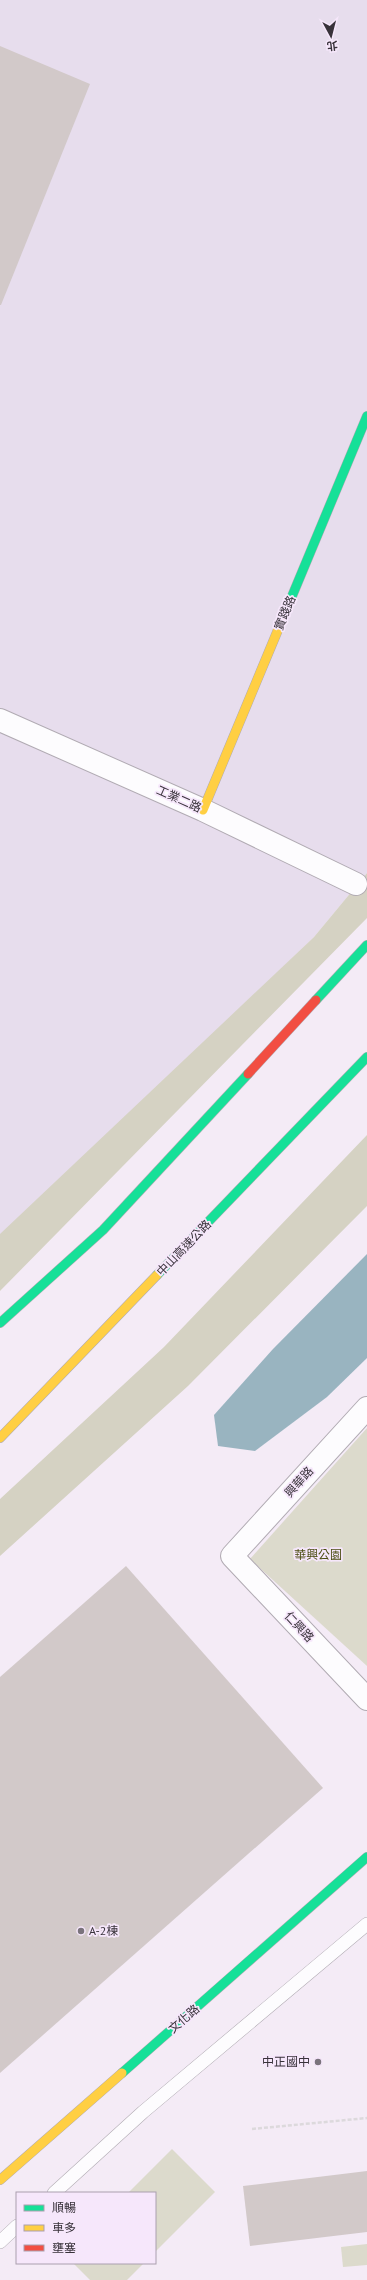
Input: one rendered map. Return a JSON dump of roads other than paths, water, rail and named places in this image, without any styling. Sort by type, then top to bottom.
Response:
[{"type":"main road","name":"實踐路","points":[[204,810],[367,416]]},
{"type":"main road","points":[[0,1323],[103,1230],[367,945]]},
{"type":"main road","name":"中山高速公路","points":[[0,1438],[367,1058]]},
{"type":"main road","name":"文化路","points":[[0,2180],[367,1857]]},
{"type":"street","name":"工業二路","points":[[0,720],[204,810],[356,884]]},
{"type":"street","name":"興華路","points":[[232,1556],[367,1408]]},
{"type":"street","name":"仁興路","points":[[232,1556],[367,1699]]},
{"type":"lane","points":[[55,2192],[143,2112],[367,1924]]},
{"type":"lane","points":[[0,2242],[16,2227]]},
{"type":"water","points":[[367,1254],[367,1358],[327,1397],[255,1451],[218,1446],[214,1415],[273,1349]]},
{"type":"place","name":"A-2棟","points":[[81,1931]]},
{"type":"place","name":"中正國中","points":[[318,2062]]},
{"type":"park label","name":"華興公園","points":[[318,1555]]}]
